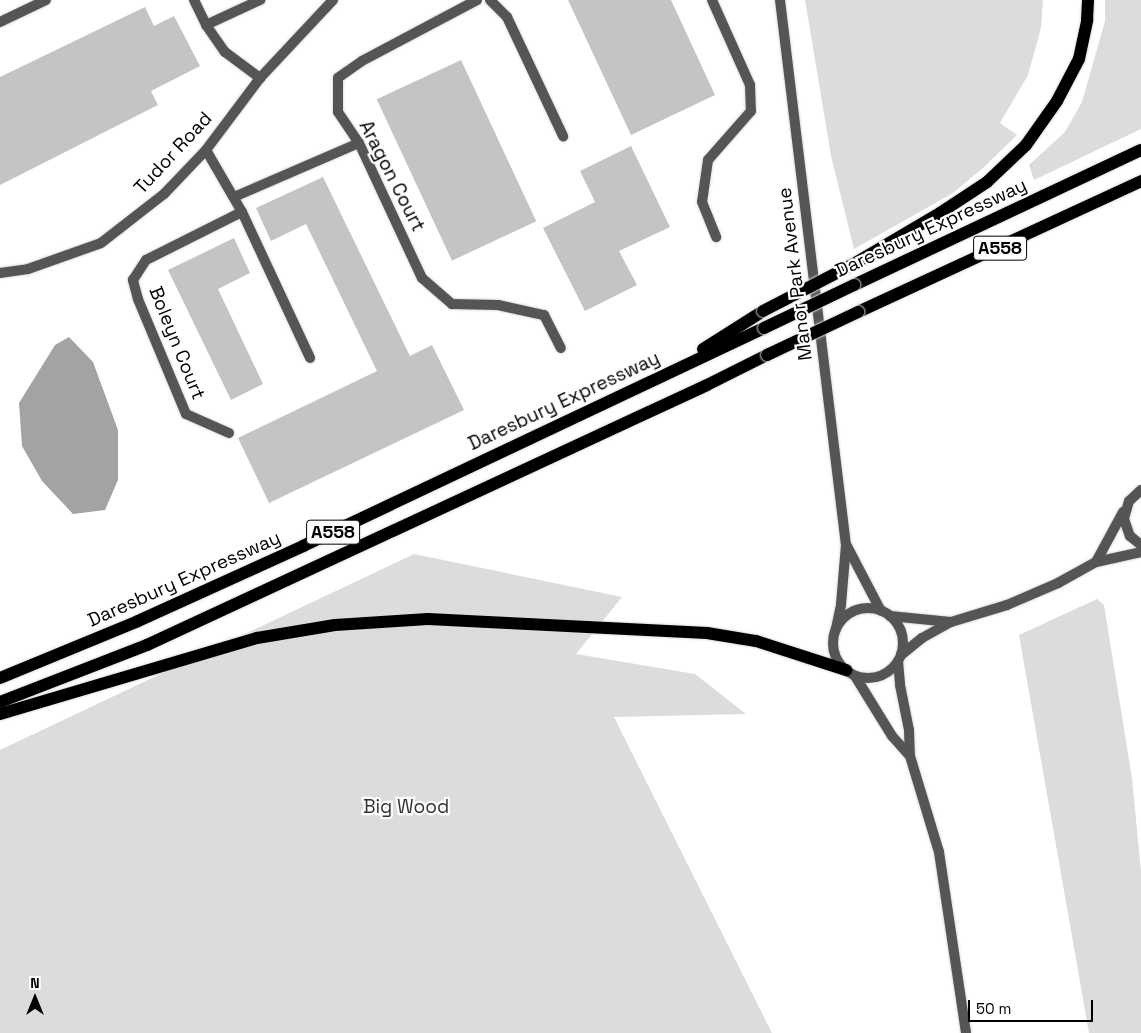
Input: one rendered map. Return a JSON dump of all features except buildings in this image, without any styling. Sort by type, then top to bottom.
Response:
[{"type":"main road","points":[[661,376],[763,311],[852,264],[940,213],[987,182],[1026,145],[1057,101],[1079,59],[1087,20],[1088,0]]},
{"type":"main road","name":"Daresbury Expressway","points":[[0,678],[138,621],[294,550],[1141,150]]},
{"type":"main road","name":"A558","points":[[0,702],[164,638],[1141,181]]},
{"type":"main road","points":[[0,714],[257,638],[335,626],[428,619],[707,633],[756,641],[851,673]]},
{"type":"street","points":[[0,22],[46,0]]},
{"type":"street","points":[[194,0],[206,25],[225,52],[260,78]]},
{"type":"street","points":[[206,25],[260,0]]},
{"type":"street","name":"Tudor Road","points":[[0,273],[28,269],[101,243],[164,194],[206,150],[260,78],[333,0]]},
{"type":"street","name":"Aragon Court","points":[[476,0],[362,61],[338,78],[338,112],[360,143],[422,278],[452,304],[498,306],[544,316],[561,348]]},
{"type":"street","points":[[490,0],[507,18],[563,136]]},
{"type":"street","points":[[712,0],[750,85],[751,111],[708,160],[702,202],[716,237]]},
{"type":"street","name":"Manor Park Avenue","points":[[780,0],[846,545],[841,605],[836,629]]},
{"type":"street","points":[[234,196],[360,143]]},
{"type":"street","points":[[206,150],[234,196],[310,358]]},
{"type":"street","name":"Boleyn Court","points":[[229,433],[186,414],[138,299],[133,280],[146,260],[242,212]]},
{"type":"street","points":[[1096,562],[1129,501],[1141,490]]},
{"type":"street","points":[[1125,510],[1125,528],[1130,536],[1141,545]]},
{"type":"street","name":"Manor Park Avenue","points":[[846,545],[880,611]]},
{"type":"street","points":[[851,673],[875,678],[892,669],[900,658],[922,638],[951,622],[1007,605],[1058,583],[1096,562],[1141,552]]},
{"type":"street","points":[[910,756],[892,736],[851,673],[838,662],[834,651],[836,629],[842,620],[855,611],[870,608],[890,616],[951,622]]},
{"type":"street","points":[[890,616],[902,634],[900,684],[909,730],[910,756],[939,852],[966,1033]]},
{"type":"green space","points":[[805,0],[1043,0],[1041,28],[1028,75],[1000,123],[1017,135],[984,167],[953,193],[854,249],[831,156]]},
{"type":"green space","points":[[1105,0],[1141,0],[1141,129],[1034,180],[1029,165],[1065,132],[1082,102],[1105,21]]},
{"type":"green space","name":"Big Wood","points":[[414,554],[622,597],[576,654],[695,674],[746,714],[614,717],[772,1033],[0,1033],[0,750]]},
{"type":"green space","points":[[1097,599],[1104,605],[1132,778],[1141,872],[1141,1033],[1089,1033],[1019,635]]},
{"type":"shaded area","points":[[69,337],[93,362],[118,430],[118,480],[105,510],[73,514],[42,481],[22,446],[19,403],[55,345]]}]
